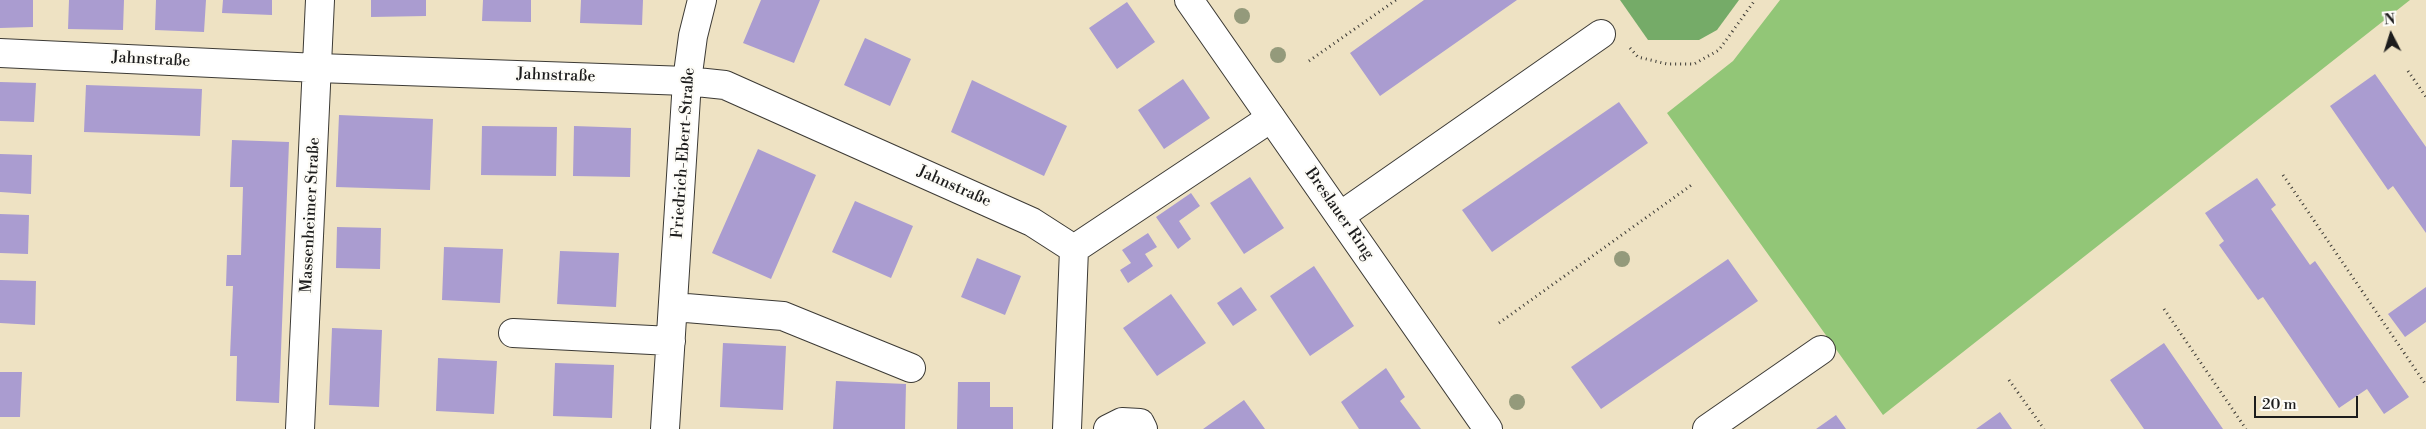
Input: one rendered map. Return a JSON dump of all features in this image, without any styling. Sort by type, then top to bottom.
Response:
[{"type":"street","name":"Massenheimer Straße","points":[[300,429],[320,0]]},
{"type":"street","name":"Friedrich-Ebert-Straße","points":[[666,429],[687,81],[693,36],[702,0]]},
{"type":"street","name":"Breslauer Ring","points":[[1189,0],[1488,429]]},
{"type":"street","points":[[1340,216],[1601,34]]},
{"type":"street","name":"Jahnstraße","points":[[0,53],[318,68],[687,81],[724,85],[1032,222],[1074,249]]},
{"type":"street","points":[[1067,429],[1074,249],[1271,118]]},
{"type":"street","points":[[674,307],[783,316],[910,368]]},
{"type":"street","points":[[513,334],[671,340]]},
{"type":"street","points":[[1707,429],[1821,350]]},
{"type":"street","points":[[1108,429],[1122,422],[1140,424],[1144,429]]},
{"type":"path","points":[[1309,61],[1396,0]]},
{"type":"path","points":[[1627,45],[1638,57],[1667,64],[1694,64],[1719,50],[1755,0]]},
{"type":"path","points":[[2408,71],[2426,97]]},
{"type":"path","points":[[2283,174],[2426,384]]},
{"type":"path","points":[[1499,323],[1693,184]]},
{"type":"path","points":[[2164,310],[2246,429]]},
{"type":"path","points":[[2009,380],[2044,429]]},
{"type":"green space","points":[[1620,0],[1739,0],[1717,30],[1699,40],[1648,40]]},
{"type":"green space","points":[[1780,0],[2410,0],[1883,415],[1667,113],[1733,61]]},
{"type":"building","points":[[0,0],[33,0],[33,27],[0,28]]},
{"type":"building","points":[[69,0],[124,0],[123,30],[68,29]]},
{"type":"building","points":[[156,0],[206,0],[204,32],[155,30]]},
{"type":"building","points":[[223,0],[272,0],[272,15],[222,13]]},
{"type":"building","points":[[371,0],[426,0],[426,16],[371,17]]},
{"type":"building","points":[[483,0],[531,0],[531,22],[482,21]]},
{"type":"building","points":[[581,0],[643,0],[642,25],[580,23]]},
{"type":"building","points":[[761,0],[820,0],[794,63],[743,43]]},
{"type":"building","points":[[1424,0],[1517,0],[1380,96],[1350,53]]},
{"type":"building","points":[[1127,2],[1155,42],[1117,69],[1089,28]]},
{"type":"building","points":[[865,38],[911,59],[890,106],[844,85]]},
{"type":"building","points":[[2375,74],[2426,147],[2426,233],[2393,186],[2388,190],[2330,106]]},
{"type":"building","points":[[1183,79],[1210,118],[1164,149],[1138,110]]},
{"type":"building","points":[[972,80],[1067,126],[1044,176],[951,132]]},
{"type":"building","points":[[0,82],[36,83],[34,122],[0,121]]},
{"type":"building","points":[[86,85],[202,89],[200,136],[84,132]]},
{"type":"building","points":[[1619,102],[1648,143],[1492,252],[1462,210]]},
{"type":"building","points":[[339,115],[433,119],[430,190],[336,187]]},
{"type":"building","points":[[482,126],[557,127],[556,176],[481,175]]},
{"type":"building","points":[[574,126],[631,128],[630,177],[573,176]]},
{"type":"building","points":[[232,140],[289,142],[279,403],[236,401],[237,356],[230,356],[233,286],[226,286],[227,255],[241,255],[243,187],[230,187]]},
{"type":"building","points":[[758,149],[816,175],[771,279],[712,253]]},
{"type":"building","points":[[0,154],[32,155],[31,194],[0,192]]},
{"type":"building","points":[[1250,177],[1284,228],[1244,254],[1210,203]]},
{"type":"building","points":[[2257,178],[2276,205],[2271,209],[2310,265],[2315,261],[2409,397],[2384,414],[2367,389],[2339,408],[2263,297],[2258,300],[2219,245],[2224,241],[2205,213]]},
{"type":"building","points":[[1191,193],[1200,206],[1179,221],[1191,239],[1178,249],[1156,217]]},
{"type":"building","points":[[855,201],[913,226],[891,278],[832,252]]},
{"type":"building","points":[[0,214],[29,215],[28,254],[0,253]]},
{"type":"building","points":[[337,227],[381,228],[380,269],[336,268]]},
{"type":"building","points":[[1148,233],[1157,247],[1145,254],[1153,266],[1128,283],[1120,270],[1131,263],[1122,250]]},
{"type":"building","points":[[444,247],[503,249],[500,303],[442,300]]},
{"type":"building","points":[[560,251],[619,253],[616,307],[557,304]]},
{"type":"building","points":[[977,258],[1021,276],[1005,315],[961,297]]},
{"type":"building","points":[[1728,259],[1758,301],[1601,409],[1571,367]]},
{"type":"building","points":[[1314,266],[1354,326],[1310,356],[1270,296]]},
{"type":"building","points":[[0,280],[36,281],[35,325],[0,323]]},
{"type":"building","points":[[1241,287],[1257,310],[1233,326],[1217,303]]},
{"type":"building","points":[[2426,287],[2426,322],[2405,337],[2388,314]]},
{"type":"building","points":[[1171,294],[1206,343],[1157,376],[1123,328]]},
{"type":"building","points":[[332,328],[382,330],[379,407],[329,405]]},
{"type":"building","points":[[723,343],[786,346],[783,410],[720,407]]},
{"type":"building","points":[[2164,343],[2223,429],[2144,429],[2110,380]]},
{"type":"building","points":[[438,358],[497,361],[494,414],[436,411]]},
{"type":"building","points":[[555,363],[614,365],[612,418],[553,416]]},
{"type":"building","points":[[1386,368],[1405,397],[1400,401],[1421,429],[1359,429],[1341,402]]},
{"type":"building","points":[[0,372],[22,372],[20,417],[0,417]]},
{"type":"building","points":[[836,381],[906,384],[905,429],[833,429]]},
{"type":"building","points":[[958,382],[990,382],[990,407],[1013,407],[1013,429],[957,429]]},
{"type":"building","points":[[1244,400],[1265,429],[1203,429]]},
{"type":"building","points":[[2000,412],[2012,429],[1976,429]]},
{"type":"building","points":[[1836,415],[1846,429],[1816,429]]}]
